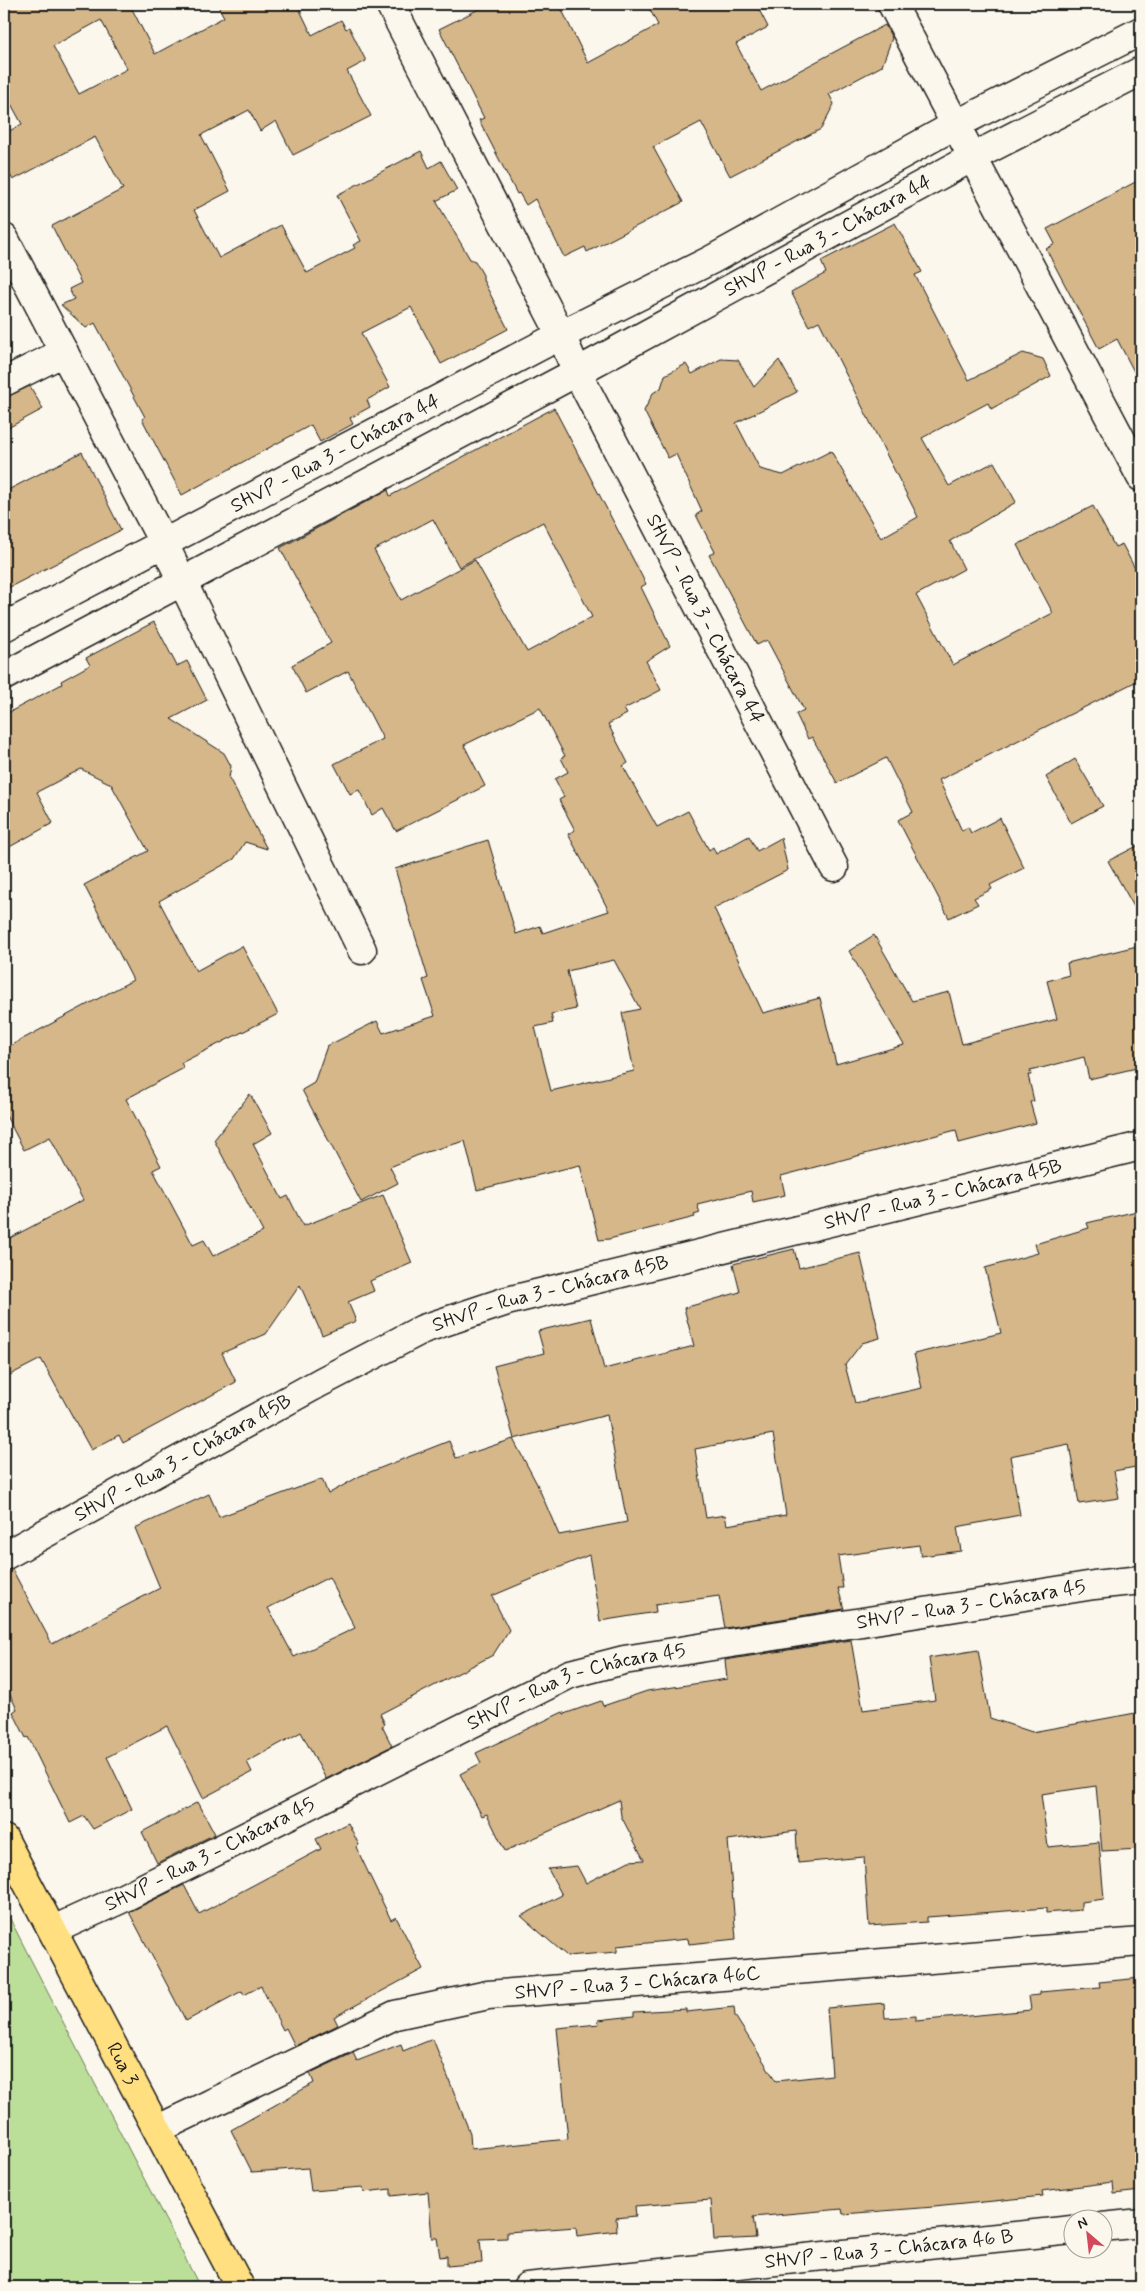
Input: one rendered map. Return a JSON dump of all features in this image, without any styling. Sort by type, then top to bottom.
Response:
[{"type":"main road","name":"Rua 3","points":[[4,1839],[240,2287]]},
{"type":"street","name":"SHVP - Rua 3 - Chácara 44","points":[[390,4],[561,335],[577,372],[834,867]]},
{"type":"street","points":[[892,4],[1141,477]]},
{"type":"street","name":"SHVP - Rua 3 - Chácara 44","points":[[4,627],[561,335],[711,260],[956,124],[1141,31]]},
{"type":"street","name":"SHVP - Rua 3 - Chácara 44","points":[[4,676],[182,584],[973,157],[1141,71]]},
{"type":"street","points":[[4,238],[164,544],[362,950]]},
{"type":"street","points":[[4,382],[64,352]]},
{"type":"street","name":"SHVP - Rua 3 - Chácara 45B","points":[[4,1556],[321,1382],[423,1329],[453,1318],[507,1301],[1141,1146]]},
{"type":"street","name":"SHVP - Rua 3 - Chácara 45","points":[[53,1930],[119,1900],[570,1674],[624,1660],[1094,1585],[1141,1580]]},
{"type":"street","name":"SHVP - Rua 3 - Chácara 46C","points":[[158,2129],[395,2015],[441,2003],[498,1994],[1141,1942]]},
{"type":"street","points":[[1112,2226],[1141,2223]]},
{"type":"street","name":"SHVP - Rua 3 - Chácara 46 B","points":[[526,2287],[1062,2231]]},
{"type":"green space","points":[[4,1907],[30,1958],[200,2287],[4,2287]]},
{"type":"building","points":[[4,4],[132,4],[130,5],[155,54],[224,17],[217,4],[297,4],[312,35],[341,20],[346,29],[349,27],[366,61],[347,71],[371,116],[293,155],[276,121],[260,131],[249,110],[201,135],[230,191],[194,210],[219,258],[281,225],[307,273],[355,248],[353,245],[361,241],[337,195],[421,151],[429,168],[441,161],[457,190],[436,201],[470,259],[475,261],[483,275],[483,280],[508,329],[441,364],[411,307],[361,333],[390,387],[367,400],[370,407],[350,418],[353,424],[320,442],[311,425],[182,495],[142,419],[145,417],[95,323],[86,328],[61,305],[74,299],[69,289],[81,283],[52,226],[123,189],[95,137],[13,180],[4,165],[4,134],[22,124],[4,91]],"holes":[[[101,20],[127,69],[79,94],[53,46]]]},
{"type":"building","points":[[489,4],[559,4],[588,63],[658,25],[647,4],[756,4],[768,27],[736,44],[761,91],[885,25],[892,38],[882,66],[829,94],[834,104],[821,129],[730,176],[701,122],[653,147],[683,202],[587,252],[585,247],[564,257],[535,199],[526,205],[519,193],[517,194],[479,120],[484,118],[439,29]]},
{"type":"building","points":[[1141,179],[1141,385],[1117,339],[1099,349],[1046,249],[1055,244],[1047,229]]},
{"type":"building","points":[[895,223],[922,272],[915,275],[969,380],[1023,353],[1043,359],[1051,376],[991,409],[988,403],[922,438],[949,486],[994,462],[1016,502],[950,541],[964,569],[916,595],[953,665],[1053,613],[1017,545],[1093,506],[1115,547],[1122,544],[1141,580],[1141,679],[939,780],[962,831],[968,827],[971,833],[1000,818],[1024,868],[990,885],[992,889],[974,898],[978,904],[949,918],[898,820],[913,812],[886,758],[837,783],[812,737],[808,739],[796,714],[804,710],[767,640],[757,645],[709,555],[715,552],[696,515],[702,511],[676,454],[668,458],[644,411],[653,393],[661,388],[665,375],[686,364],[692,374],[721,359],[738,360],[754,387],[779,360],[797,392],[736,423],[760,469],[783,475],[831,451],[881,538],[918,517],[819,321],[809,326],[791,292],[826,273],[821,261]]},
{"type":"building","points":[[30,386],[43,409],[4,430],[4,398]]},
{"type":"building","points":[[554,408],[646,584],[641,587],[670,646],[646,661],[661,690],[624,709],[627,714],[608,724],[628,763],[623,766],[657,827],[688,811],[709,850],[713,847],[716,854],[749,836],[757,851],[781,838],[788,870],[714,908],[763,1013],[820,998],[836,1064],[904,1045],[849,951],[874,935],[912,1001],[949,992],[962,1044],[1057,1019],[1047,981],[1069,975],[1067,963],[1141,945],[1141,1067],[1089,1079],[1084,1057],[1030,1071],[1031,1075],[1028,1075],[1034,1101],[1030,1102],[1036,1123],[959,1143],[956,1130],[781,1176],[785,1195],[753,1202],[751,1191],[697,1204],[700,1213],[694,1215],[695,1217],[609,1239],[599,1240],[580,1165],[477,1190],[465,1141],[423,1153],[390,1167],[398,1183],[361,1202],[302,1090],[314,1083],[327,1046],[377,1021],[383,1033],[435,1016],[423,980],[428,978],[395,869],[488,840],[516,934],[540,926],[543,933],[609,911],[568,834],[575,830],[559,800],[564,797],[555,779],[568,772],[561,758],[565,756],[540,708],[464,745],[485,786],[396,831],[383,808],[372,815],[359,790],[350,794],[334,764],[383,739],[348,671],[306,693],[292,665],[331,643],[280,548],[388,490],[390,496]],"holes":[[[433,519],[459,567],[543,522],[592,617],[527,652],[475,560],[401,600],[374,550]],[[614,960],[640,1009],[622,1013],[634,1071],[551,1091],[535,1027],[553,1023],[551,1014],[576,1009],[567,971]]]},
{"type":"building","points":[[82,452],[121,530],[4,590],[4,492]]},
{"type":"building","points":[[154,622],[177,666],[187,661],[207,700],[171,719],[224,753],[231,766],[229,778],[267,849],[245,842],[234,859],[159,901],[196,971],[242,946],[278,1014],[181,1063],[184,1068],[126,1099],[161,1166],[153,1170],[193,1245],[204,1240],[213,1256],[263,1232],[214,1140],[250,1094],[272,1133],[253,1144],[282,1199],[288,1196],[303,1226],[383,1195],[412,1263],[370,1281],[374,1291],[348,1302],[356,1321],[322,1335],[300,1285],[266,1334],[222,1353],[236,1382],[123,1443],[119,1435],[91,1450],[41,1359],[4,1378],[4,1241],[83,1200],[50,1137],[24,1150],[4,1112],[4,1049],[133,980],[84,885],[148,851],[111,784],[81,769],[37,792],[53,823],[4,850],[4,715],[62,684],[61,681],[90,665],[86,658]]},
{"type":"building","points":[[1075,759],[1103,806],[1071,823],[1046,777]]},
{"type":"building","points":[[1141,844],[1141,919],[1108,861]]},
{"type":"building","points":[[1141,1210],[1141,1466],[1114,1471],[1119,1498],[1079,1504],[1069,1444],[1010,1456],[1020,1515],[957,1527],[961,1551],[921,1556],[919,1545],[838,1556],[843,1588],[838,1588],[844,1609],[725,1628],[719,1596],[655,1605],[656,1612],[600,1621],[589,1555],[492,1596],[509,1630],[493,1655],[380,1714],[385,1724],[382,1726],[392,1746],[326,1779],[301,1732],[247,1762],[252,1772],[203,1798],[167,1726],[107,1757],[132,1809],[93,1829],[84,1816],[70,1823],[28,1737],[26,1738],[13,1712],[17,1709],[4,1683],[4,1572],[12,1569],[52,1644],[160,1588],[135,1528],[209,1494],[219,1517],[322,1479],[328,1494],[360,1476],[449,1441],[456,1458],[513,1439],[537,1484],[559,1535],[627,1522],[607,1415],[514,1439],[494,1366],[544,1353],[538,1331],[591,1318],[604,1369],[694,1346],[684,1308],[740,1292],[733,1264],[794,1249],[799,1268],[860,1253],[880,1338],[862,1343],[845,1365],[855,1403],[922,1388],[914,1354],[1001,1333],[985,1268],[1038,1253],[1035,1244],[1089,1228],[1087,1223]],"holes":[[[773,1434],[786,1515],[727,1525],[725,1515],[706,1518],[695,1449]],[[329,1577],[355,1628],[294,1657],[268,1608]]]},
{"type":"building","points":[[851,1640],[863,1710],[935,1700],[929,1658],[978,1650],[990,1718],[1032,1732],[1141,1712],[1141,1849],[1102,1851],[1096,1786],[1041,1794],[1048,1847],[1099,1842],[1104,1899],[1081,1902],[1081,1910],[1046,1913],[1046,1908],[927,1917],[927,1922],[869,1926],[864,1857],[798,1863],[796,1831],[728,1840],[736,1939],[689,1944],[688,1939],[617,1946],[617,1952],[567,1956],[521,1916],[562,1895],[548,1869],[577,1866],[586,1883],[629,1861],[644,1860],[621,1816],[619,1800],[505,1851],[487,1814],[482,1816],[460,1774],[481,1763],[476,1753],[563,1712],[564,1714],[601,1701],[603,1706],[647,1691],[727,1679],[725,1660]]},
{"type":"building","points":[[198,1802],[215,1834],[157,1863],[142,1832]]},
{"type":"building","points":[[348,1823],[359,1845],[356,1847],[391,1920],[396,1917],[423,1969],[334,2017],[338,2025],[295,2046],[286,2028],[283,2030],[261,1986],[244,1995],[242,1991],[186,2021],[129,1912],[184,1885],[199,1914],[321,1849],[316,1839]]},
{"type":"building","points":[[1141,1978],[1141,2191],[1114,2194],[1113,2182],[1042,2191],[1043,2196],[934,2207],[843,2214],[842,2209],[753,2217],[756,2238],[714,2240],[711,2200],[635,2206],[636,2216],[616,2218],[617,2231],[577,2236],[576,2227],[507,2232],[507,2238],[480,2239],[482,2263],[447,2266],[447,2256],[440,2257],[437,2238],[432,2238],[428,2192],[391,2196],[391,2189],[364,2192],[363,2187],[311,2191],[308,2168],[252,2172],[231,2130],[314,2083],[310,2073],[353,2053],[357,2061],[401,2044],[403,2051],[433,2039],[470,2133],[471,2149],[568,2139],[557,2028],[599,2024],[598,2020],[634,2016],[634,2012],[686,2009],[686,2012],[734,2007],[735,2016],[776,2081],[832,2075],[827,2008],[884,2003],[885,2018],[916,2016],[916,2021],[1031,2010],[1029,1996],[1040,1995],[1040,1992],[1100,1987],[1099,1982]]}]
